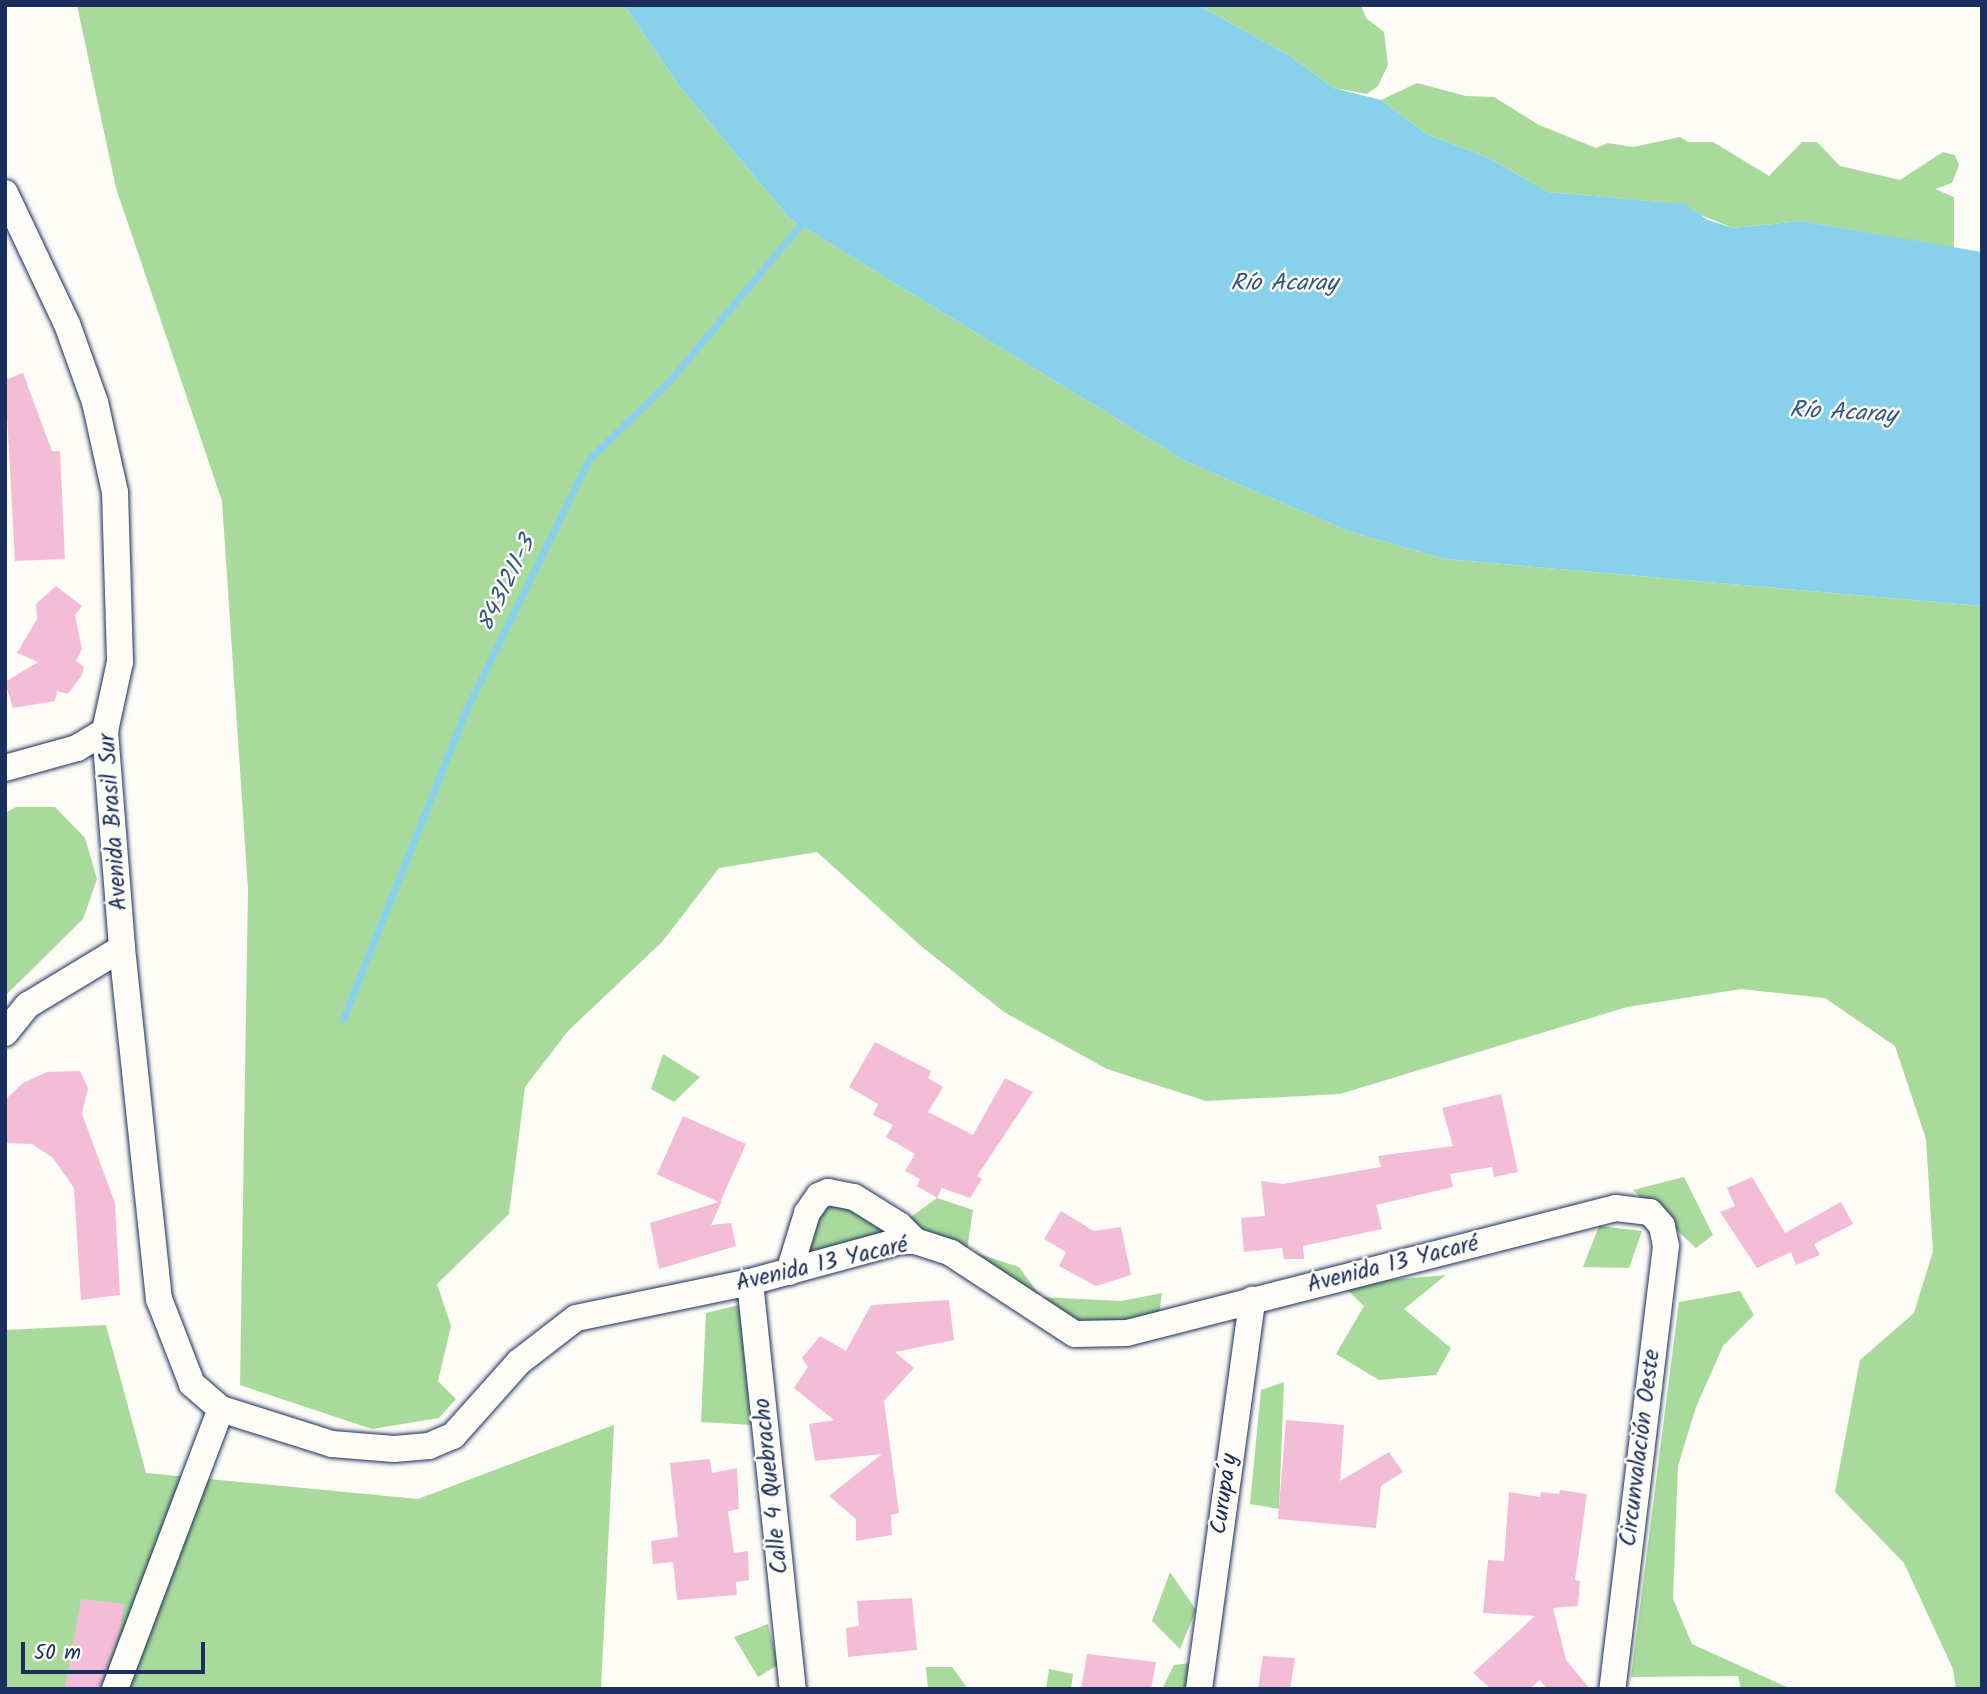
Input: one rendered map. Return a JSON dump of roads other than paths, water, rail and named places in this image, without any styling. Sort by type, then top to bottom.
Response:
[{"type":"street","name":"Avenida Brasil Sur","points":[[5,193],[66,324],[95,402],[116,492],[120,662],[105,731],[122,948],[159,1300],[192,1384],[221,1409]]},
{"type":"street","points":[[5,768],[76,748],[105,731]]},
{"type":"street","points":[[5,1032],[28,1005],[122,948]]},
{"type":"street","points":[[789,1272],[807,1213],[819,1196],[828,1192],[854,1197],[899,1225],[915,1241]]},
{"type":"street","name":"Avenida 13 Yacaré","points":[[221,1409],[332,1444],[394,1449],[429,1446],[453,1436],[519,1362],[576,1318],[750,1282],[915,1241],[951,1253],[1075,1334],[1127,1333],[1616,1208],[1650,1212]]},
{"type":"street","name":"Circunvalación Oeste","points":[[1612,1689],[1666,1246],[1662,1226],[1650,1212]]},
{"type":"street","name":"Calle 4 Quebracho","points":[[750,1282],[793,1689]]},
{"type":"street","name":"Curupa´y","points":[[1199,1689],[1251,1300]]},
{"type":"street","points":[[114,1689],[221,1409]]},
{"type":"water","name":"Río Acaray","points":[[624,5],[1198,5],[1290,56],[1334,88],[1381,100],[1426,134],[1489,158],[1548,192],[1685,204],[1708,220],[1733,228],[1801,221],[1982,252],[1982,606],[1445,559],[1348,531],[1187,462],[790,219],[680,87]]},
{"type":"waterway","name":"8431211-3","points":[[343,1019],[466,710],[589,459],[670,380],[800,225]]}]
